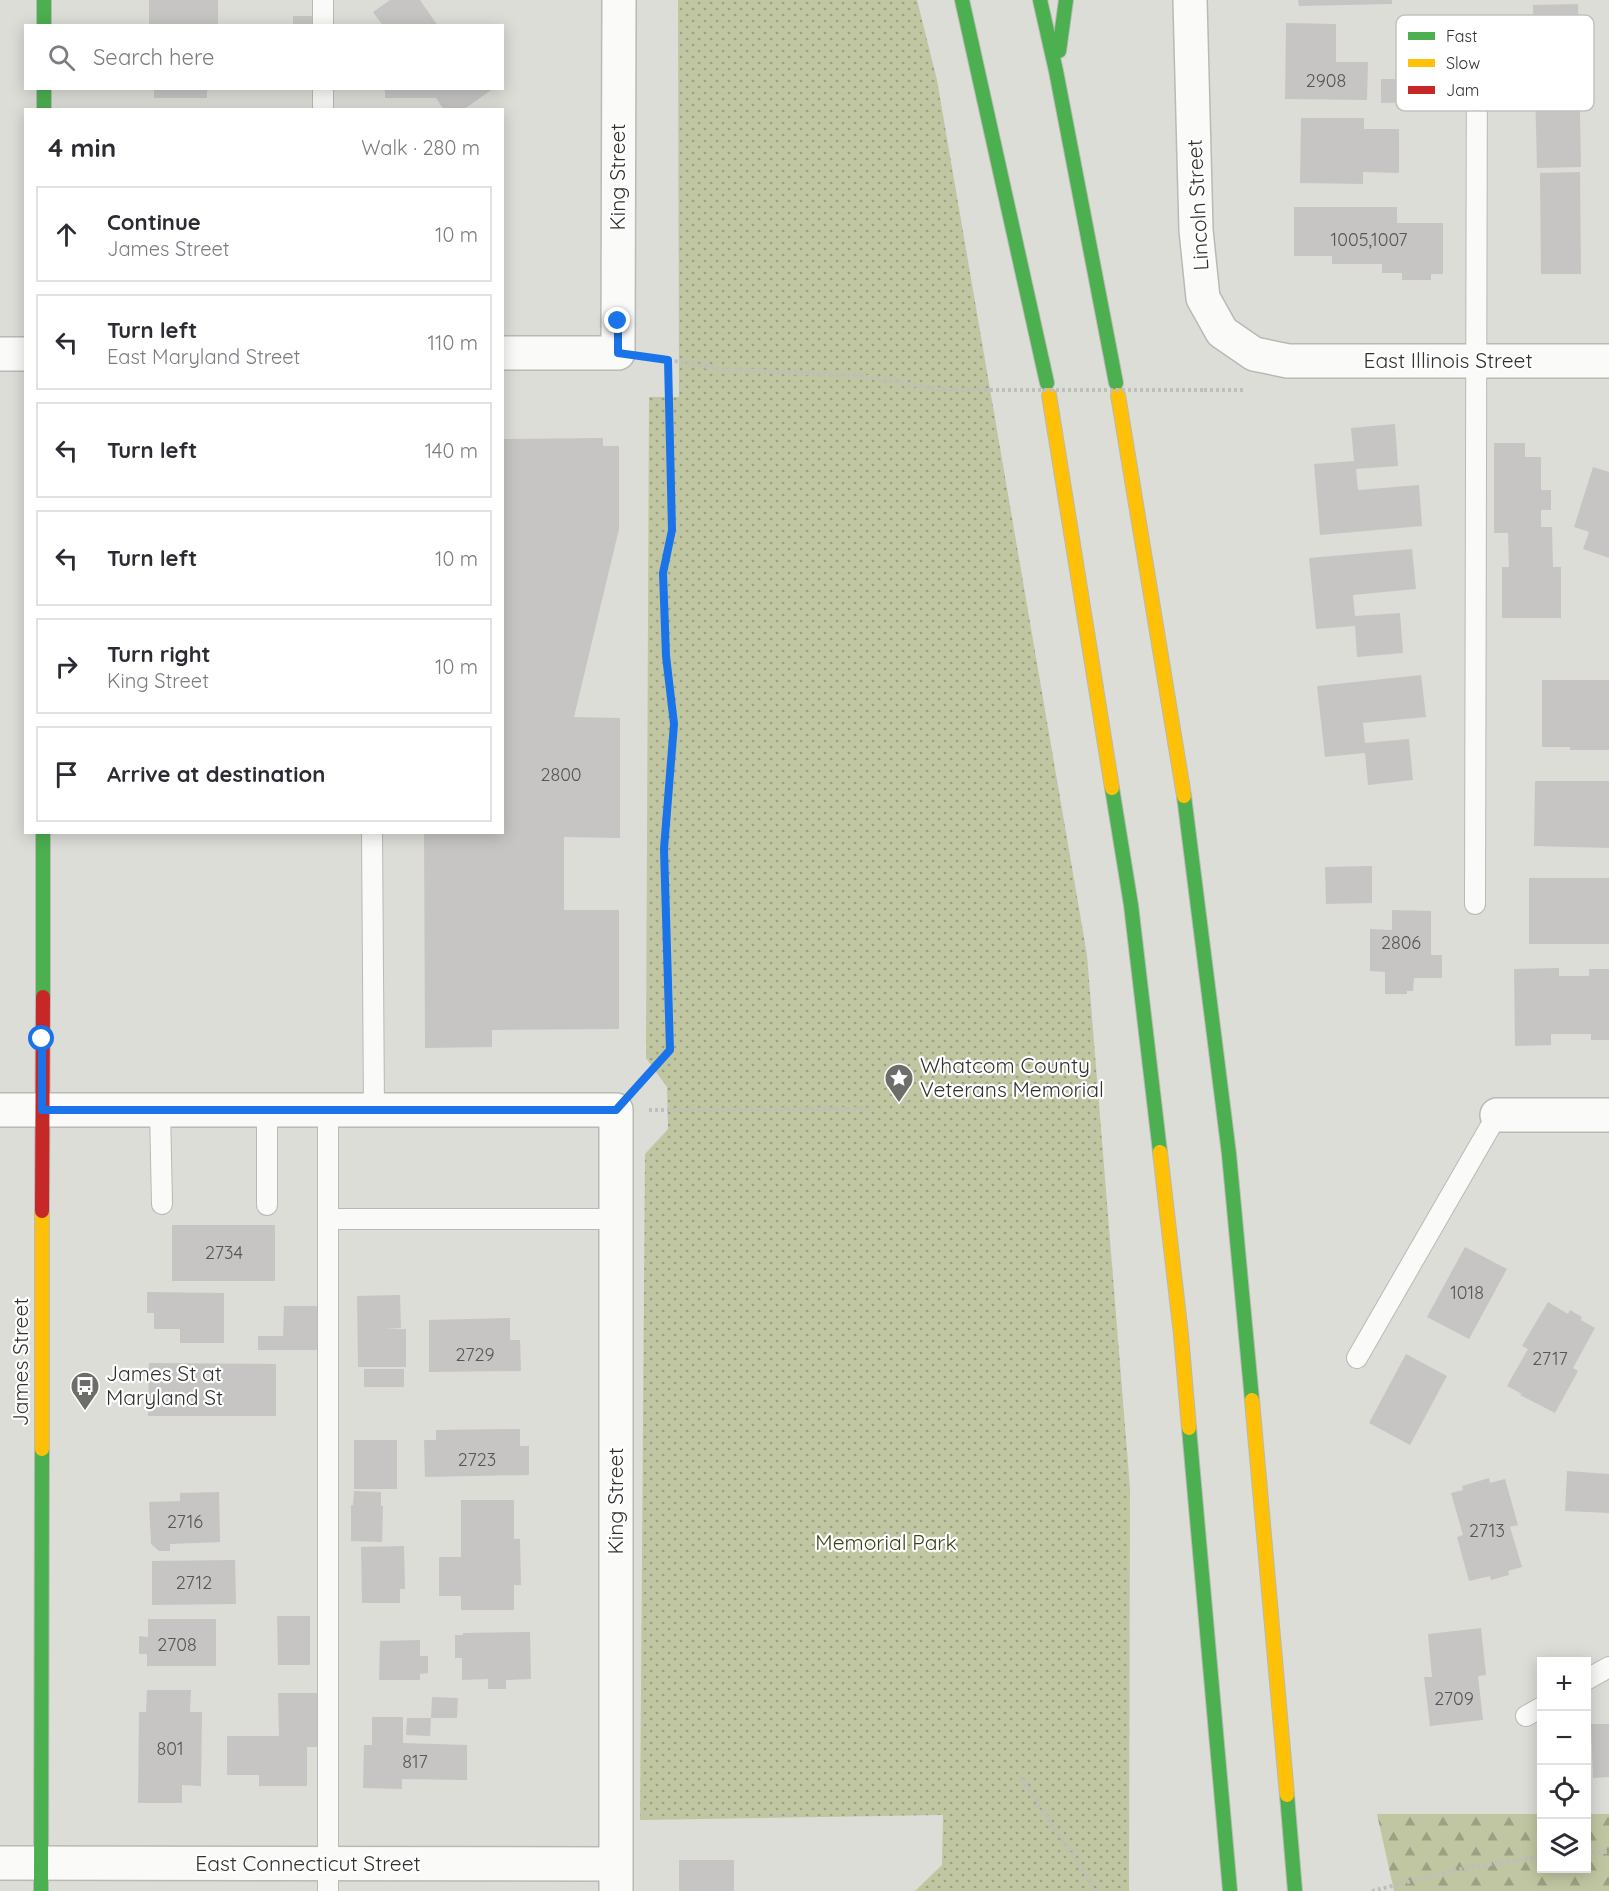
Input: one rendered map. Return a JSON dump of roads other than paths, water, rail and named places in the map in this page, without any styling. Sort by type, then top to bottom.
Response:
[{"type":"main road","points":[[44,0],[44,24]]},
{"type":"main road","points":[[962,0],[1048,389],[1131,905],[1181,1335],[1230,1891]]},
{"type":"main road","points":[[1040,0],[1056,71],[1117,389],[1188,819],[1228,1142],[1295,1891]]},
{"type":"main road","points":[[1056,71],[1066,0]]},
{"type":"main road","points":[[44,90],[44,108]]},
{"type":"main road","name":"James Street","points":[[41,1877],[43,834]]},
{"type":"street","name":"King Street","points":[[504,353],[618,353],[619,0]]},
{"type":"street","name":"Lincoln Street","points":[[1190,0],[1196,230],[1203,297],[1222,332],[1254,354],[1288,361]]},
{"type":"street","points":[[0,354],[24,354]]},
{"type":"street","name":"East Illinois Street","points":[[1288,361],[1609,361]]},
{"type":"street","points":[[0,1110],[374,1110]]},
{"type":"street","name":"King Street","points":[[374,1110],[616,1110],[616,1878]]},
{"type":"street","points":[[1497,1115],[1609,1115]]},
{"type":"street","name":"East Connecticut Street","points":[[0,1863],[41,1877],[616,1878]]},
{"type":"lane","points":[[323,0],[323,24]]},
{"type":"lane","points":[[323,90],[323,108]]},
{"type":"lane","points":[[1474,904],[1477,111]]},
{"type":"lane","points":[[372,834],[374,1110]]},
{"type":"lane","points":[[160,1110],[162,1204]]},
{"type":"lane","points":[[267,1110],[267,1205]]},
{"type":"lane","points":[[328,1110],[328,1878]]},
{"type":"lane","points":[[1357,1358],[1497,1115]]},
{"type":"lane","points":[[328,1219],[616,1219]]},
{"type":"lane","points":[[1591,1678],[1609,1667]]},
{"type":"place","name":"Whatcom County Veterans Memorial","points":[[899,1104]]},
{"type":"place","name":"James St at Maryland St","points":[[85,1412]]},
{"type":"park label","name":"Memorial Park","points":[[886,1543]]}]
